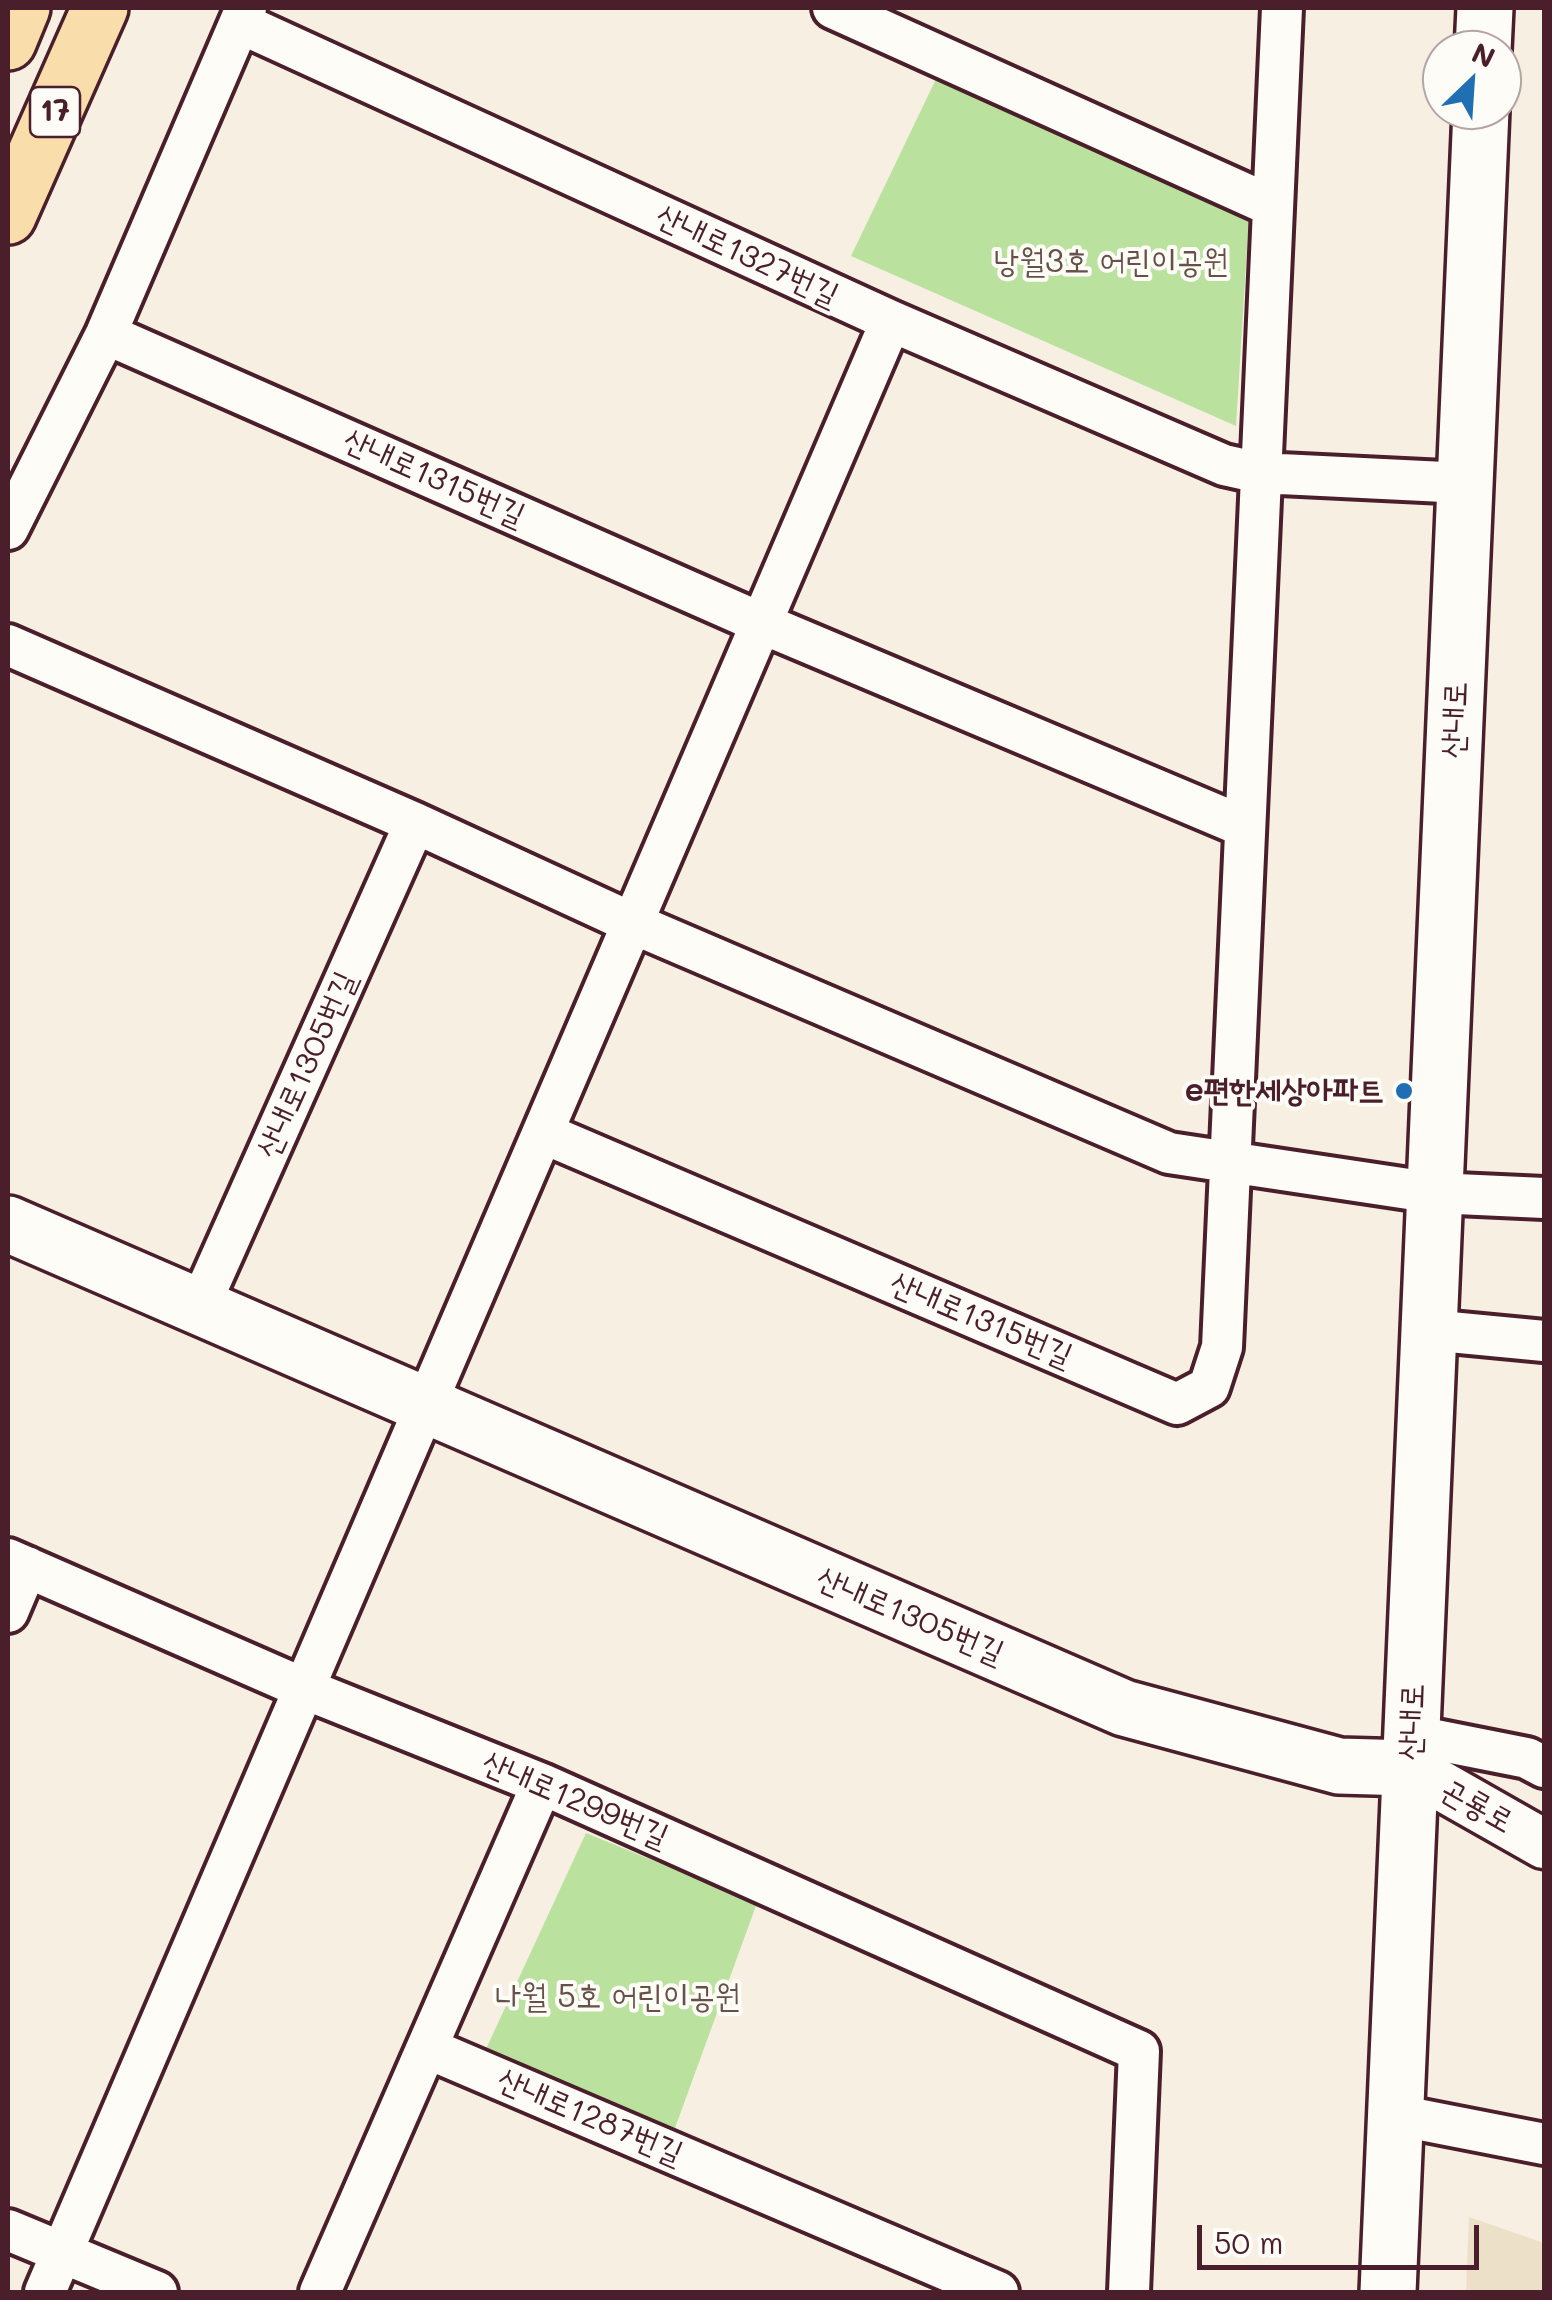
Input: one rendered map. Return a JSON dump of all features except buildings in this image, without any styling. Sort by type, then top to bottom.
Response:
[{"type":"main road","points":[[8,42],[22,8]]},
{"type":"main road","name":"17","points":[[8,216],[100,8]]},
{"type":"main road","name":"산내로","points":[[1388,2292],[1480,130]]},
{"type":"main road","name":"산내로1305번길","points":[[8,1224],[1124,1708],[1339,1766],[1411,1751]]},
{"type":"street","points":[[834,8],[1272,206]]},
{"type":"street","points":[[1260,473],[1282,8]]},
{"type":"street","points":[[8,529],[106,334],[243,15]]},
{"type":"street","name":"산내로1327번길","points":[[243,15],[891,321],[1224,465],[1260,473],[1465,483]]},
{"type":"street","points":[[45,2292],[891,321]]},
{"type":"street","name":"산내로1315번길","points":[[106,334],[761,623],[1245,828]]},
{"type":"street","name":"산내로1315번길","points":[[543,1133],[1177,1404],[1209,1387],[1222,1348],[1260,473]]},
{"type":"street","points":[[8,645],[416,823],[632,923],[1169,1152],[1435,1193],[1544,1198]]},
{"type":"street","name":"산내로1305번길","points":[[199,1307],[416,823]]},
{"type":"street","points":[[1428,1330],[1544,1340]]},
{"type":"street","points":[[8,1612],[17,1563]]},
{"type":"street","name":"산내로1299번길","points":[[17,1563],[305,1689],[542,1784],[1139,2051],[1129,2292]]},
{"type":"street","points":[[1411,1751],[1539,1758]]},
{"type":"street","name":"곤룡로","points":[[1411,1751],[1544,1844]]},
{"type":"street","points":[[320,2292],[542,1784]]},
{"type":"street","name":"산내로1287번길","points":[[427,2048],[998,2292]]},
{"type":"street","points":[[1396,2114],[1544,2144]]},
{"type":"street","points":[[8,2230],[158,2292]]},
{"type":"shaded area","points":[[1469,2217],[1544,2243],[1544,2292],[1466,2292]]},
{"type":"green space","name":"낭월3호 어린이공원","points":[[937,77],[1249,215],[1236,426],[851,256]]},
{"type":"green space","name":"나월 5호 어린이공원","points":[[586,1833],[757,1903],[675,2128],[486,2049]]},
{"type":"place","name":"e편한세상아파트","points":[[1404,1091]]}]
